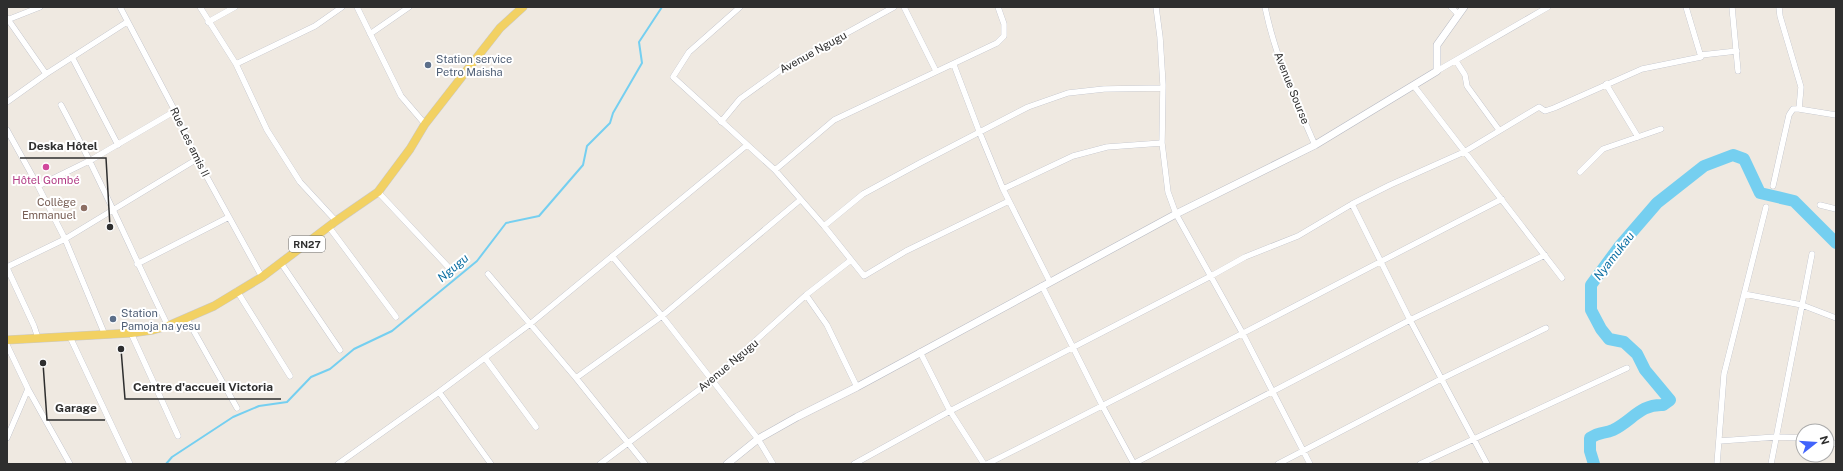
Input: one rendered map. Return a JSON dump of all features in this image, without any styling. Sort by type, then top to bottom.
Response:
[{"type":"main road","name":"RN27","points":[[7,340],[131,333],[168,326],[214,306],[262,277],[336,221],[378,192],[410,149],[425,124],[500,28],[523,7]]},
{"type":"street","points":[[40,7],[7,20],[46,74]]},
{"type":"street","name":"Rue Les amis II","points":[[120,7],[175,111],[197,159],[262,277]]},
{"type":"street","points":[[200,7],[208,22],[236,64],[267,130],[300,182],[336,221]]},
{"type":"street","points":[[208,22],[235,7]]},
{"type":"street","points":[[236,64],[315,26],[342,7]]},
{"type":"street","points":[[357,7],[401,96],[425,124]]},
{"type":"street","points":[[370,34],[409,7]]},
{"type":"street","points":[[740,7],[689,52],[672,77],[775,170],[824,226],[864,276],[906,251],[1009,201]]},
{"type":"street","name":"Avenue Ngugu","points":[[721,122],[740,99],[783,68],[894,7]]},
{"type":"street","points":[[904,7],[936,71]]},
{"type":"street","points":[[775,170],[834,120],[936,71],[954,65],[997,43],[1004,36],[1004,24],[998,7]]},
{"type":"street","points":[[1156,7],[1160,37],[1163,88],[1162,143],[1168,192],[1176,214],[1243,334],[1272,393],[1310,464]]},
{"type":"street","name":"Avenue Sourse","points":[[1265,7],[1284,74],[1315,145]]},
{"type":"street","points":[[1451,7],[1458,14]]},
{"type":"street","points":[[1437,71],[1437,45],[1464,7]]},
{"type":"street","points":[[730,463],[758,439],[1176,214],[1315,145],[1437,71],[1548,7]]},
{"type":"street","points":[[1686,7],[1701,55]]},
{"type":"street","points":[[1732,7],[1738,70]]},
{"type":"street","points":[[1778,7],[1801,87],[1799,109]]},
{"type":"street","points":[[7,102],[46,74],[127,22]]},
{"type":"street","points":[[856,464],[950,411],[1245,257],[1298,236],[1352,204],[1390,185],[1464,152],[1499,130],[1539,108],[1545,111],[1554,108],[1642,68],[1701,57],[1701,55],[1737,50]]},
{"type":"street","points":[[72,57],[118,144]]},
{"type":"street","points":[[1456,61],[1465,75],[1467,86],[1499,130]]},
{"type":"street","points":[[954,65],[1003,189],[1050,282]]},
{"type":"street","points":[[1606,84],[1638,137]]},
{"type":"street","points":[[1414,86],[1562,278]]},
{"type":"street","points":[[824,226],[863,194],[979,131],[1028,107],[1068,93],[1104,89],[1163,88]]},
{"type":"street","points":[[61,105],[91,160],[137,264],[168,326]]},
{"type":"street","points":[[1773,186],[1789,115],[1793,109],[1836,115]]},
{"type":"street","points":[[38,186],[91,160],[175,111]]},
{"type":"street","points":[[1580,172],[1603,149],[1661,129]]},
{"type":"street","points":[[7,130],[65,239],[105,335]]},
{"type":"street","points":[[1003,189],[1073,156],[1107,147],[1162,143]]},
{"type":"street","points":[[338,464],[439,392],[530,324],[747,145]]},
{"type":"street","points":[[38,338],[34,326],[7,268],[65,239],[197,159]]},
{"type":"street","points":[[378,192],[453,272]]},
{"type":"street","points":[[920,352],[950,411],[985,464],[1103,407],[1380,261],[1502,199]]},
{"type":"street","points":[[576,378],[662,316],[800,200]]},
{"type":"street","points":[[1352,204],[1410,320],[1487,464]]},
{"type":"street","points":[[1820,205],[1836,208]]},
{"type":"street","points":[[1717,464],[1724,374],[1766,207]]},
{"type":"street","points":[[137,264],[228,217]]},
{"type":"street","points":[[329,227],[396,317]]},
{"type":"street","points":[[1771,464],[1812,254]]},
{"type":"street","points":[[1042,286],[1103,407],[1134,464],[1410,320],[1545,255]]},
{"type":"street","points":[[612,256],[662,316],[758,439],[772,464]]},
{"type":"street","name":"Avenue Ngugu","points":[[600,464],[712,380],[806,295],[850,260]]},
{"type":"street","points":[[281,263],[340,350]]},
{"type":"street","points":[[488,274],[576,378],[645,464]]},
{"type":"street","points":[[238,291],[290,376]]},
{"type":"street","points":[[1744,294],[1802,305],[1836,318]]},
{"type":"street","points":[[806,295],[827,325],[857,387]]},
{"type":"street","points":[[187,318],[237,408]]},
{"type":"street","points":[[1278,464],[1442,379],[1546,328]]},
{"type":"street","points":[[131,333],[178,436]]},
{"type":"street","points":[[70,337],[130,464]]},
{"type":"street","points":[[7,345],[28,390],[70,464]]},
{"type":"street","points":[[485,358],[536,427]]},
{"type":"street","points":[[1420,464],[1626,368]]},
{"type":"street","points":[[7,438],[28,390]]},
{"type":"street","points":[[439,392],[491,464]]},
{"type":"street","points":[[1718,441],[1776,437],[1795,438]]},
{"type":"waterway","name":"Ngugu","points":[[166,464],[172,457],[233,417],[259,406],[287,402],[311,377],[330,369],[354,349],[392,331],[477,261],[506,223],[539,216],[583,165],[587,146],[610,123],[613,113],[642,63],[639,42],[662,7]]},
{"type":"waterway","name":"Nyamukau","points":[[1594,464],[1590,451],[1590,438],[1597,434],[1613,430],[1648,407],[1663,405],[1670,400],[1645,370],[1637,354],[1624,342],[1609,339],[1601,329],[1591,310],[1591,285],[1619,247],[1657,203],[1704,166],[1733,155],[1744,159],[1760,193],[1794,201],[1836,243]]},
{"type":"waterway","points":[[1836,455],[1836,464]]},
{"type":"place","name":"Station service Petro Maisha","points":[[428,65]]},
{"type":"place","name":"Hôtel Gombé","points":[[46,167]]},
{"type":"place","name":"Collège Emmanuel","points":[[84,208]]},
{"type":"place","name":"Deska Hôtel","points":[[110,227]]},
{"type":"place","name":"Station Pamoja na yesu","points":[[113,319]]},
{"type":"place","name":"Centre d'accueil Victoria","points":[[121,349]]},
{"type":"place","name":"Garage","points":[[43,363]]}]
